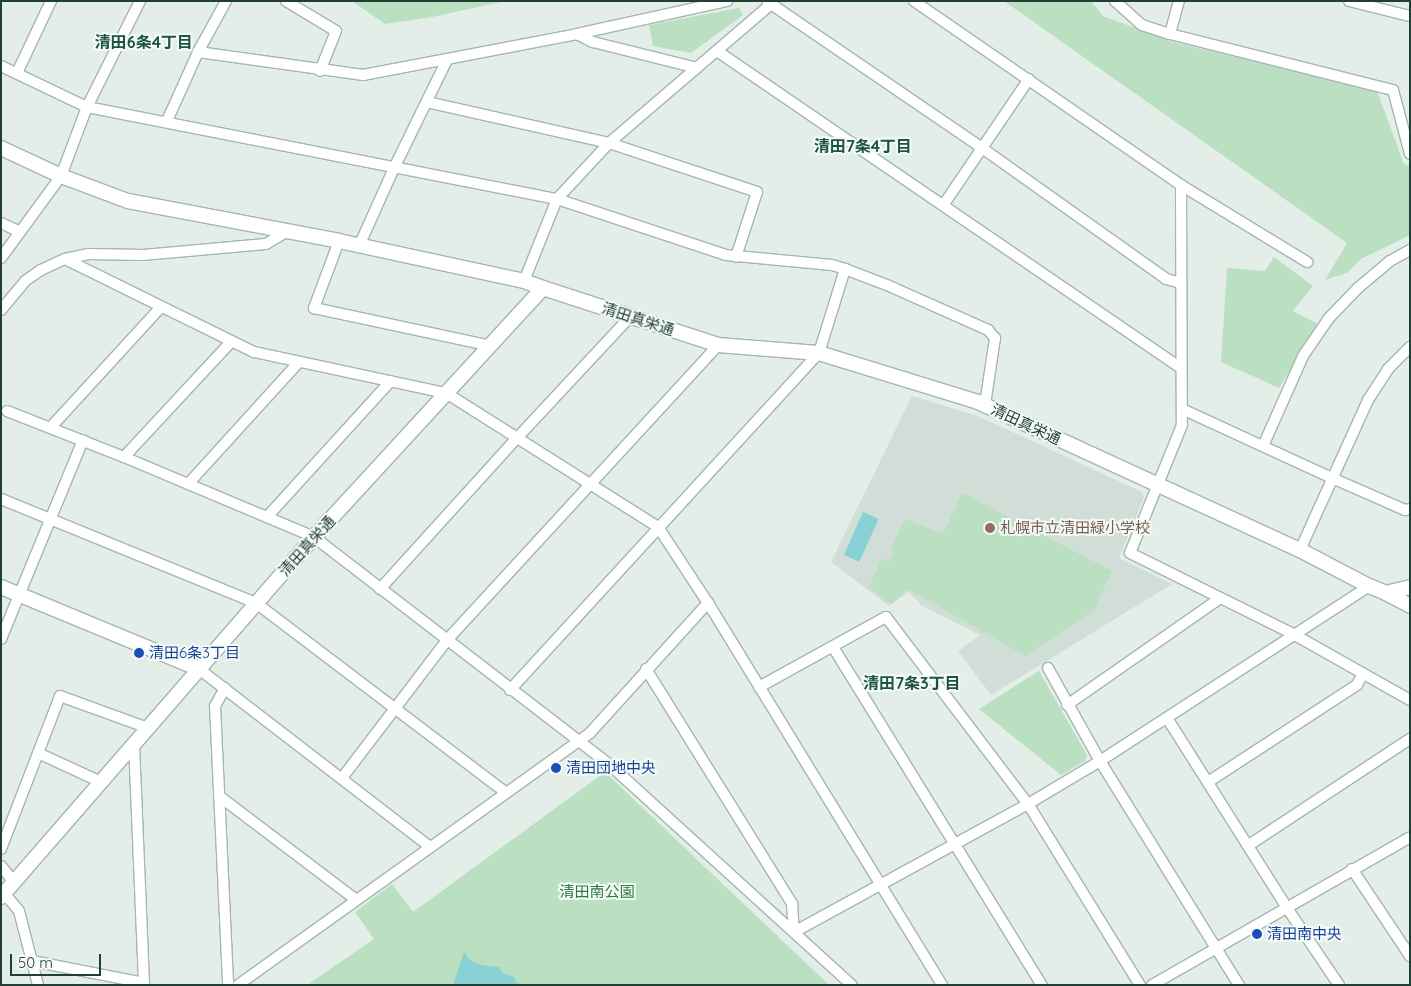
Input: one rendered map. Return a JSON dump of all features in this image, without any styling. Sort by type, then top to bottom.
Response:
[{"type":"street","points":[[16,73],[51,1]]},
{"type":"street","points":[[1,258],[62,176],[87,107],[140,1]]},
{"type":"street","points":[[166,121],[198,52],[226,1]]},
{"type":"street","points":[[286,1],[336,30],[320,71]]},
{"type":"street","points":[[198,52],[320,71],[363,75],[577,34],[727,1]]},
{"type":"street","points":[[914,1],[1181,185],[1307,262]]},
{"type":"street","points":[[1115,1],[1142,25],[1170,34],[1393,90],[1410,154]]},
{"type":"street","points":[[1170,34],[1178,1]]},
{"type":"street","points":[[1349,1],[1410,16]]},
{"type":"street","points":[[524,281],[557,199],[609,143],[717,51],[769,3],[982,148],[1166,280],[1181,282]]},
{"type":"street","points":[[577,34],[593,42],[697,68]]},
{"type":"street","points":[[717,51],[944,204],[1181,368]]},
{"type":"street","points":[[359,246],[395,166],[448,60]]},
{"type":"street","points":[[1,66],[87,107],[557,199],[736,257],[832,264],[887,284],[988,330],[995,338],[985,405]]},
{"type":"street","points":[[944,204],[1029,79]]},
{"type":"street","points":[[427,102],[609,143],[757,192],[736,257]]},
{"type":"street","points":[[1,148],[62,176],[128,200],[339,241],[524,281],[543,288]]},
{"type":"street","points":[[1181,185],[1182,424],[1130,553],[1219,599],[1295,635],[1410,700]]},
{"type":"street","points":[[1,223],[20,232]]},
{"type":"street","points":[[1,310],[25,281],[41,270],[64,259],[88,254],[143,255],[266,244],[288,231]]},
{"type":"street","points":[[339,241],[314,308],[491,346]]},
{"type":"street","points":[[1263,446],[1303,356],[1329,318],[1358,288],[1390,261],[1410,250]]},
{"type":"street","points":[[64,259],[254,352],[446,393],[590,482],[658,527],[708,603],[942,985]]},
{"type":"street","points":[[510,690],[819,352],[845,269]]},
{"type":"street","name":"清田真栄通","points":[[3,895],[314,537],[543,288],[718,345],[819,352],[985,405],[1300,550],[1410,606]]},
{"type":"street","points":[[51,427],[160,307]]},
{"type":"street","points":[[380,589],[630,316]]},
{"type":"street","points":[[124,457],[231,342]]},
{"type":"street","points":[[342,778],[447,640],[590,482],[718,345]]},
{"type":"street","points":[[1300,550],[1368,400],[1388,369],[1410,347]]},
{"type":"street","points":[[188,484],[299,362]]},
{"type":"street","points":[[267,516],[390,382]]},
{"type":"street","points":[[1182,409],[1332,478],[1408,506]]},
{"type":"street","points":[[7,410],[314,537],[510,690],[610,765],[852,985]]},
{"type":"street","points":[[1,639],[83,440]]},
{"type":"street","points":[[1,500],[256,603],[505,792]]},
{"type":"street","points":[[794,932],[1028,804],[1100,761],[1369,586]]},
{"type":"street","points":[[1,587],[199,668],[430,847]]},
{"type":"street","points":[[1386,593],[1410,587]]},
{"type":"street","points":[[1067,705],[1219,599]]},
{"type":"street","points":[[238,985],[355,899],[590,733],[646,669],[708,603]]},
{"type":"street","points":[[759,687],[886,617],[1028,804],[1140,985]]},
{"type":"street","points":[[833,647],[1042,985]]},
{"type":"street","points":[[1048,668],[1100,761],[1239,985]]},
{"type":"street","points":[[646,669],[792,904],[794,932]]},
{"type":"street","points":[[1208,782],[1357,685],[1364,674]]},
{"type":"street","points":[[225,688],[215,706],[228,985]]},
{"type":"street","points":[[1,849],[60,696],[148,728]]},
{"type":"street","points":[[1167,718],[1249,845],[1287,908],[1339,985]]},
{"type":"street","points":[[1249,845],[1410,739]]},
{"type":"street","points":[[32,961],[144,984],[134,744]]},
{"type":"street","points":[[38,753],[101,782]]},
{"type":"street","points":[[219,796],[355,899]]},
{"type":"street","points":[[1152,985],[1410,837]]},
{"type":"street","points":[[1,866],[14,882]]},
{"type":"street","points":[[1352,870],[1410,956]]},
{"type":"street","points":[[3,895],[19,911],[38,985]]},
{"type":"shaded area","name":"札幌市立清田緑小学校","points":[[912,396],[978,416],[1142,492],[1144,497],[1119,558],[1172,584],[991,695],[958,651],[980,635],[922,606],[909,592],[889,606],[831,562]]},
{"type":"green space","points":[[352,1],[506,1],[432,17],[385,24]]},
{"type":"green space","points":[[1004,1],[1091,1],[1103,16],[1173,42],[1377,91],[1404,164],[1410,166],[1410,235],[1361,259],[1347,273],[1325,280],[1347,243]]},
{"type":"green space","points":[[739,8],[743,15],[691,53],[653,46],[649,25]]},
{"type":"green space","points":[[1274,257],[1313,286],[1293,311],[1318,324],[1279,388],[1221,362],[1227,268],[1265,271]]},
{"type":"green space","points":[[962,493],[1112,571],[1094,610],[1025,656],[908,589],[891,604],[869,587],[882,558],[890,562],[895,551],[891,549],[905,519],[943,534]]},
{"type":"green space","points":[[1039,671],[1087,755],[1085,761],[1061,775],[979,709]]},
{"type":"green space","name":"清田南公園","points":[[605,772],[829,985],[307,985],[374,939],[355,912],[392,884],[413,912]]},
{"type":"water","points":[[863,512],[879,519],[859,562],[844,555]]},
{"type":"water","points":[[464,952],[470,960],[482,965],[499,967],[501,972],[514,977],[516,982],[523,985],[453,985]]},
{"type":"place","name":"札幌市立清田緑小学校","points":[[990,528]]},
{"type":"place","name":"清田6条3丁目","points":[[139,653]]},
{"type":"place","name":"清田団地中央","points":[[556,768]]},
{"type":"place","name":"清田南中央","points":[[1257,934]]},
{"type":"district","name":"清田6条4丁目","points":[[144,42]]},
{"type":"district","name":"清田7条4丁目","points":[[863,146]]},
{"type":"district","name":"清田7条3丁目","points":[[912,683]]}]
